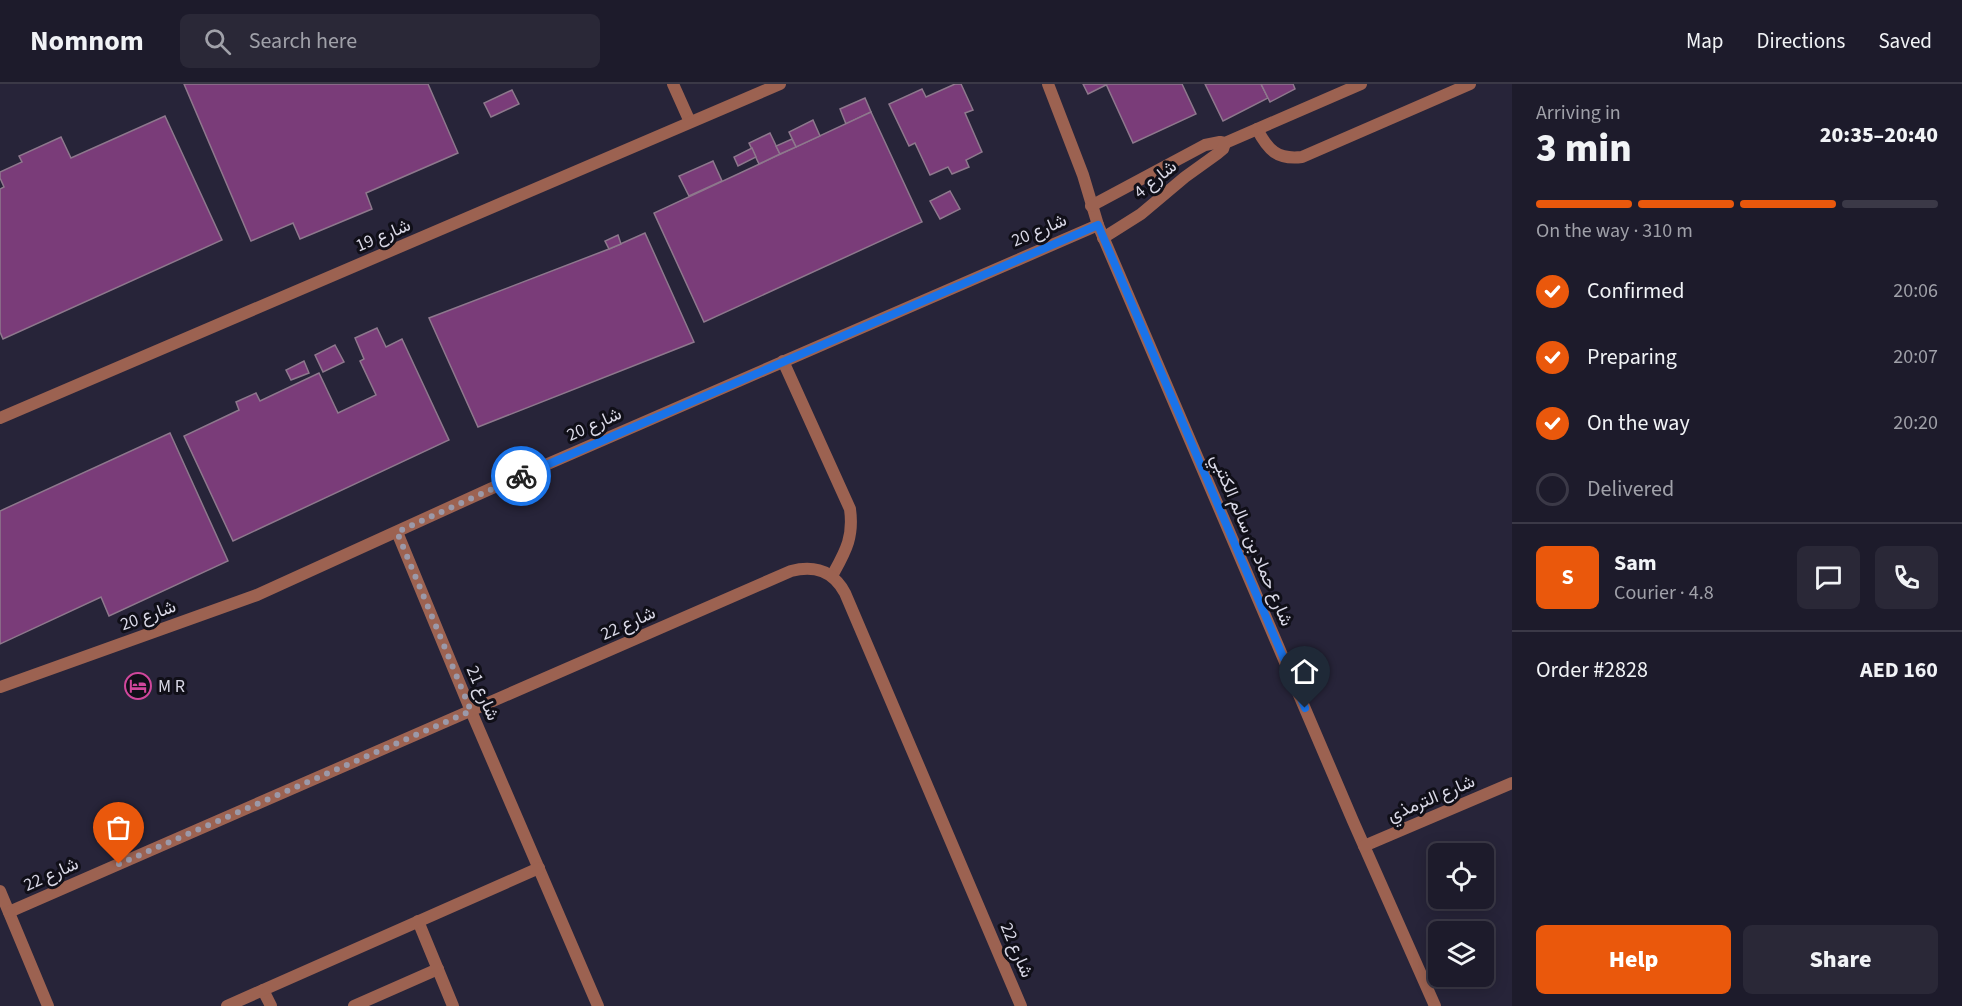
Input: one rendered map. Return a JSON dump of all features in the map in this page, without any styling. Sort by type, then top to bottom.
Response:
[{"type":"street","points":[[673,84],[690,122]]},
{"type":"street","name":"شارع 19","points":[[0,418],[780,84]]},
{"type":"street","name":"شارع حماد بن سالم الكتبي","points":[[1048,84],[1083,175],[1103,238],[1435,1006]]},
{"type":"street","name":"شارع 4","points":[[1091,206],[1205,145],[1225,143],[1361,84]]},
{"type":"street","points":[[1257,129],[1276,154],[1284,157],[1302,157],[1470,84]]},
{"type":"street","name":"شارع 4","points":[[1103,238],[1141,214],[1223,149],[1225,143]]},
{"type":"street","name":"شارع 20","points":[[0,687],[257,595],[783,361],[1098,225]]},
{"type":"street","points":[[783,361],[850,509],[852,524],[850,538],[846,551],[832,576]]},
{"type":"street","name":"شارع 21","points":[[397,532],[598,1006]]},
{"type":"street","name":"شارع 22","points":[[9,912],[791,571],[813,568],[832,576],[845,593],[1021,1006]]},
{"type":"street","name":"شارع الترمذي","points":[[1364,846],[1512,783]]},
{"type":"street","points":[[227,1006],[538,868]]},
{"type":"street","name":"شارع 22","points":[[0,891],[48,1006]]},
{"type":"street","points":[[418,921],[453,1006]]},
{"type":"street","points":[[354,1006],[438,969]]},
{"type":"street","points":[[263,990],[271,1006]]},
{"type":"building","points":[[184,84],[428,84],[458,153],[366,193],[372,209],[300,239],[293,223],[251,241]]},
{"type":"building","points":[[955,84],[961,84],[973,110],[965,113],[982,152],[966,160],[969,167],[952,174],[948,167],[930,175],[915,143],[909,146],[889,104],[922,89],[926,97]]},
{"type":"building","points":[[1083,84],[1106,84],[1106,85],[1088,94]]},
{"type":"building","points":[[1106,84],[1182,84],[1196,114],[1133,143]]},
{"type":"building","points":[[1205,84],[1261,84],[1268,98],[1223,121]]},
{"type":"building","points":[[1261,84],[1293,84],[1295,89],[1270,102]]},
{"type":"building","points":[[512,90],[519,104],[491,117],[484,103]]},
{"type":"building","points":[[865,98],[871,112],[846,124],[840,109]]},
{"type":"building","points":[[871,112],[922,222],[704,322],[654,213]]},
{"type":"building","points":[[165,116],[222,240],[3,339],[0,332],[0,189],[4,187],[0,172],[22,162],[19,156],[61,137],[71,158]]},
{"type":"building","points":[[813,120],[820,136],[796,147],[789,132]]},
{"type":"building","points":[[770,133],[780,154],[759,164],[749,143]]},
{"type":"building","points":[[792,139],[796,147],[780,154],[776,146]]},
{"type":"building","points":[[752,148],[756,157],[738,166],[734,157]]},
{"type":"building","points":[[713,161],[722,181],[689,196],[679,176]]},
{"type":"building","points":[[950,191],[960,209],[940,219],[930,201]]},
{"type":"building","points":[[645,233],[694,342],[478,427],[429,318]]},
{"type":"building","points":[[618,235],[621,244],[609,249],[605,241]]},
{"type":"building","points":[[377,328],[386,347],[402,339],[449,440],[233,541],[184,436],[239,410],[236,402],[256,393],[260,401],[319,373],[338,413],[376,395],[360,361],[364,359],[355,338]]},
{"type":"building","points":[[335,345],[344,362],[323,372],[315,355]]},
{"type":"building","points":[[304,361],[309,373],[291,380],[286,370]]},
{"type":"building","points":[[170,433],[228,561],[109,616],[101,597],[0,644],[0,511]]},
{"type":"way so far","points":[[119,864],[471,711],[397,532],[521,476]]},
{"type":"place","name":"M R","points":[[138,686]]},
{"type":"route","points":[[521,476],[1098,225],[1305,708]]}]
